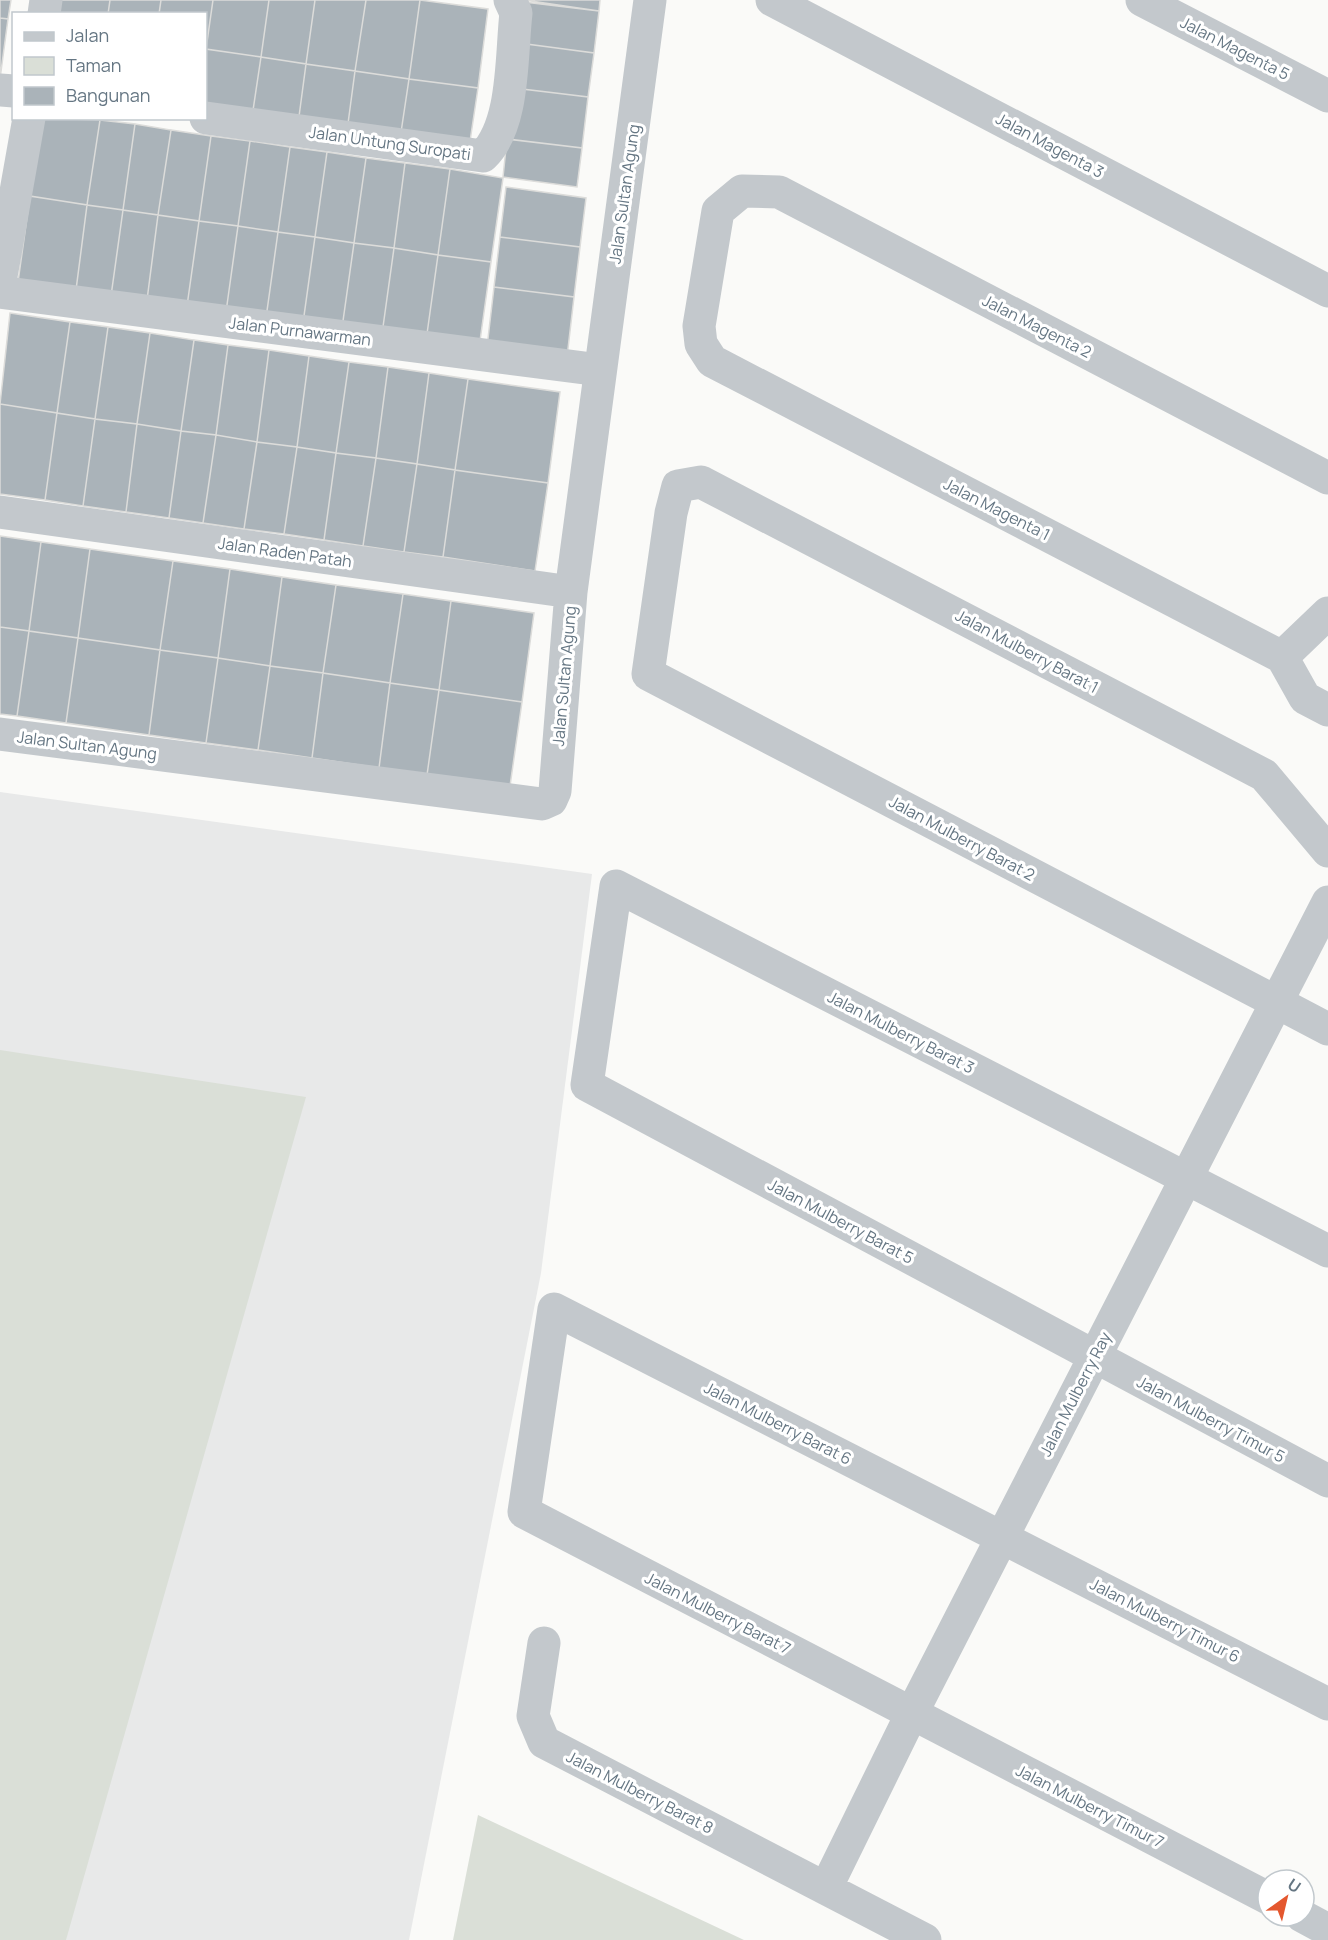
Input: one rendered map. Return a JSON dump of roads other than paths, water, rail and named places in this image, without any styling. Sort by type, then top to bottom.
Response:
[{"type":"street","name":"Jalan Untung Suropati","points":[[207,118],[483,156],[499,135],[505,118],[516,13],[510,0]]},
{"type":"street","name":"Jalan Sultan Agung","points":[[0,734],[542,804],[551,800],[555,791],[571,591],[650,0]]},
{"type":"street","name":"Jalan Magenta 3","points":[[772,0],[1328,291]]},
{"type":"street","name":"Jalan Magenta 5","points":[[1142,0],[1328,96]]},
{"type":"street","points":[[0,282],[29,120]]},
{"type":"street","name":"Jalan Magenta 1","points":[[742,191],[718,211],[699,326],[701,344],[712,361],[1282,657]]},
{"type":"street","name":"Jalan Magenta 2","points":[[742,191],[779,192],[1328,478]]},
{"type":"street","name":"Jalan Purnawarman","points":[[0,292],[600,370]]},
{"type":"street","name":"Jalan Mulberry Barat 2","points":[[701,482],[678,486],[671,513],[648,674],[1328,1029]]},
{"type":"street","name":"Jalan Mulberry Barat 1","points":[[701,482],[1264,775],[1328,851]]},
{"type":"street","name":"Jalan Raden Patah","points":[[0,512],[571,591]]},
{"type":"street","points":[[1328,613],[1282,657],[1305,698],[1328,710]]},
{"type":"street","name":"Jalan Mulberry Barat 5","points":[[616,886],[587,1085],[1095,1356]]},
{"type":"street","name":"Jalan Mulberry Barat 3","points":[[616,886],[1328,1251]]},
{"type":"street","name":"Jalan Mulberry Ray","points":[[826,1888],[912,1713],[1328,902]]},
{"type":"street","name":"Jalan Mulberry Barat 7","points":[[554,1309],[524,1512],[912,1713]]},
{"type":"street","name":"Jalan Mulberry Barat 6","points":[[554,1309],[1002,1537]]},
{"type":"street","name":"Jalan Mulberry Timur 5","points":[[1095,1356],[1328,1481]]},
{"type":"street","name":"Jalan Mulberry Timur 6","points":[[1002,1537],[1328,1704]]},
{"type":"street","name":"Jalan Mulberry Barat 8","points":[[544,1643],[532,1716],[544,1742],[925,1940]]},
{"type":"street","name":"Jalan Mulberry Timur 7","points":[[912,1713],[1256,1893]]}]
